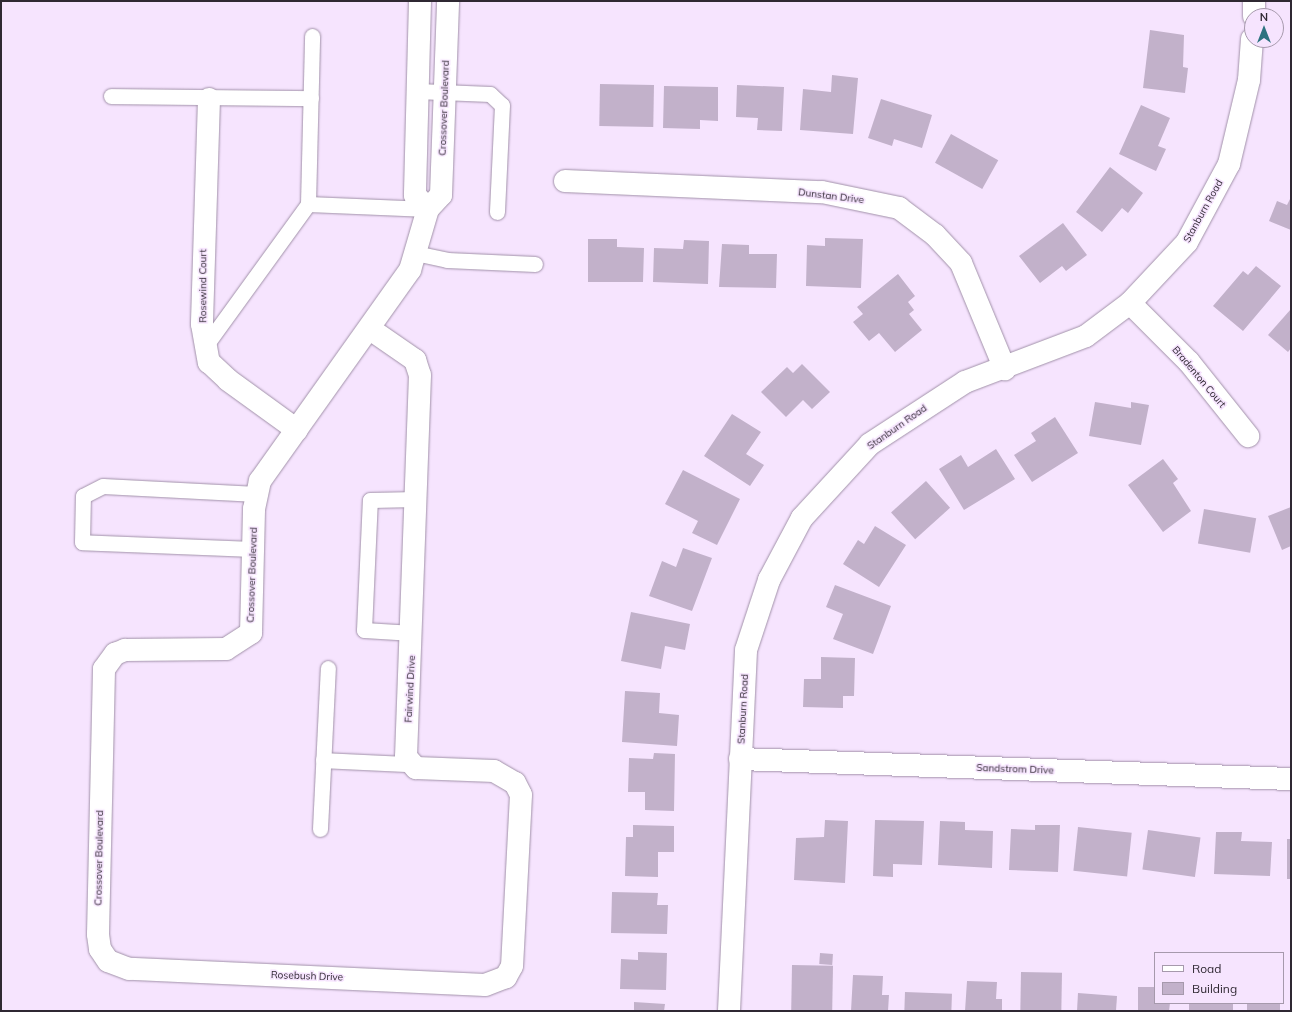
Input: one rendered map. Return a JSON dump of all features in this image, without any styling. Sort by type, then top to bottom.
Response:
[{"type":"street","points":[[420,1],[415,195],[428,209]]},
{"type":"street","name":"Crossover Boulevard","points":[[108,961],[100,949],[98,934],[104,669],[115,654],[125,650],[226,649],[245,639],[251,633],[253,548],[257,494],[260,481],[370,329],[410,270],[428,209],[441,195],[448,1]]},
{"type":"street","name":"Stanburn Road","points":[[729,1011],[746,650],[755,614],[802,518],[870,444],[965,382],[1005,369],[1086,336],[1130,302],[1187,242],[1229,164],[1248,80],[1251,48]]},
{"type":"street","name":"Rosewind Court","points":[[209,99],[202,324],[209,362],[228,380],[296,430]]},
{"type":"street","name":"Dunstan Drive","points":[[565,180],[822,192],[899,208],[935,235],[961,263],[1005,369]]},
{"type":"street","name":"Bradenton Court","points":[[1130,302],[1189,362],[1248,436]]},
{"type":"street","name":"Fairwind Drive","points":[[370,329],[414,360],[420,375],[413,633],[406,757],[410,764]]},
{"type":"street","name":"Sandstrom Drive","points":[[740,759],[1291,779]]},
{"type":"street","name":"Rosebush Drive","points":[[108,961],[128,969],[478,984],[497,983],[506,977],[515,954],[520,795],[506,775],[494,772],[416,768],[410,764]]},
{"type":"lane","points":[[206,345],[308,204],[312,36]]},
{"type":"lane","points":[[417,91],[490,94],[502,105],[497,212]]},
{"type":"lane","points":[[111,96],[209,99],[311,98]]},
{"type":"lane","points":[[308,204],[428,209]]},
{"type":"lane","points":[[415,253],[447,260],[535,264]]},
{"type":"lane","points":[[253,548],[82,542],[83,496],[103,486],[257,494]]},
{"type":"lane","points":[[413,633],[364,630],[370,500],[417,499]]},
{"type":"lane","points":[[320,829],[328,668]]},
{"type":"lane","points":[[323,760],[410,764]]},
{"type":"building","points":[[1150,30],[1184,35],[1183,67],[1188,68],[1185,93],[1143,88]]},
{"type":"building","points":[[832,75],[858,78],[853,134],[800,130],[803,89],[831,92]]},
{"type":"building","points":[[600,84],[654,85],[653,127],[599,126]]},
{"type":"building","points":[[737,85],[784,87],[782,131],[757,130],[758,118],[736,117]]},
{"type":"building","points":[[664,86],[718,87],[718,121],[700,120],[700,129],[663,128]]},
{"type":"building","points":[[881,99],[932,115],[922,148],[894,139],[892,146],[868,138]]},
{"type":"building","points":[[1141,105],[1170,118],[1158,146],[1166,149],[1156,171],[1119,154]]},
{"type":"building","points":[[951,134],[998,160],[982,189],[935,163]]},
{"type":"building","points":[[1110,167],[1143,193],[1128,213],[1122,208],[1102,232],[1076,212]]},
{"type":"building","points":[[1291,197],[1291,230],[1269,221],[1277,201],[1287,205]]},
{"type":"building","points":[[1063,223],[1087,255],[1066,271],[1062,266],[1040,283],[1019,256]]},
{"type":"building","points":[[825,238],[863,239],[861,288],[806,286],[807,245],[825,246]]},
{"type":"building","points":[[588,239],[617,239],[617,247],[644,248],[643,282],[588,282]]},
{"type":"building","points":[[684,240],[709,241],[708,284],[653,282],[654,248],[683,249]]},
{"type":"building","points":[[722,244],[749,245],[749,254],[777,254],[776,288],[719,287]]},
{"type":"building","points":[[1256,266],[1281,286],[1243,331],[1213,306],[1243,271],[1248,275]]},
{"type":"building","points":[[898,274],[915,296],[908,302],[914,310],[909,314],[922,330],[895,352],[879,333],[869,341],[853,322],[863,314],[857,307]]},
{"type":"building","points":[[1291,309],[1291,348],[1288,352],[1268,335]]},
{"type":"building","points":[[802,364],[830,392],[812,409],[803,400],[786,417],[761,392],[787,367],[793,373]]},
{"type":"building","points":[[1095,402],[1131,408],[1131,402],[1149,405],[1141,445],[1089,436]]},
{"type":"building","points":[[732,414],[761,432],[746,454],[764,465],[750,486],[704,456]]},
{"type":"building","points":[[1055,417],[1078,453],[1032,482],[1014,455],[1036,441],[1031,433]]},
{"type":"building","points":[[996,449],[1015,479],[964,510],[939,469],[961,455],[968,467]]},
{"type":"building","points":[[1163,459],[1178,479],[1173,483],[1191,511],[1163,532],[1128,485]]},
{"type":"building","points":[[683,470],[740,499],[717,545],[692,533],[698,521],[665,504]]},
{"type":"building","points":[[926,481],[950,508],[915,539],[891,512]]},
{"type":"building","points":[[1291,507],[1291,546],[1282,550],[1268,516]]},
{"type":"building","points":[[1204,509],[1256,518],[1250,553],[1198,543]]},
{"type":"building","points":[[875,526],[906,545],[879,587],[843,564],[858,540],[864,544]]},
{"type":"building","points":[[683,548],[712,558],[692,611],[649,596],[662,561],[676,567]]},
{"type":"building","points":[[835,585],[891,606],[873,654],[833,639],[843,614],[826,607]]},
{"type":"building","points":[[631,612],[690,624],[685,650],[665,646],[661,669],[621,661]]},
{"type":"building","points":[[821,657],[855,658],[854,696],[843,696],[843,708],[803,707],[804,679],[821,679]]},
{"type":"building","points":[[625,691],[660,693],[659,713],[679,715],[677,746],[622,742]]},
{"type":"building","points":[[654,753],[675,754],[674,811],[645,810],[645,792],[628,792],[629,758],[653,759]]},
{"type":"building","points":[[825,820],[848,821],[845,883],[794,880],[796,838],[824,837]]},
{"type":"building","points":[[875,820],[924,821],[922,865],[893,864],[893,877],[873,876]]},
{"type":"building","points":[[940,821],[965,822],[965,830],[993,831],[992,868],[938,865]]},
{"type":"building","points":[[633,825],[674,826],[674,852],[658,852],[658,877],[625,876],[626,837],[633,837]]},
{"type":"building","points":[[1035,825],[1060,825],[1058,872],[1009,870],[1011,829],[1035,830]]},
{"type":"building","points":[[1078,827],[1132,833],[1127,876],[1073,871]]},
{"type":"building","points":[[1148,830],[1200,837],[1195,877],[1142,870]]},
{"type":"building","points":[[1216,832],[1242,832],[1241,841],[1272,842],[1270,876],[1214,874]]},
{"type":"building","points":[[1287,839],[1291,839],[1291,879],[1287,879]]},
{"type":"building","points":[[612,892],[658,893],[657,905],[668,905],[667,934],[611,933]]},
{"type":"building","points":[[638,952],[667,953],[666,990],[620,989],[621,959],[638,960]]},
{"type":"building","points":[[820,953],[833,954],[832,965],[819,964]]},
{"type":"building","points":[[792,965],[833,966],[832,1011],[791,1011]]},
{"type":"building","points":[[1021,972],[1062,973],[1061,1011],[1020,1011]]},
{"type":"building","points":[[853,975],[883,976],[882,995],[889,995],[888,1011],[851,1011]]},
{"type":"building","points":[[967,981],[997,982],[996,999],[1002,999],[1002,1011],[965,1011]]},
{"type":"building","points":[[1138,987],[1154,987],[1154,1004],[1170,1004],[1169,1011],[1138,1011]]},
{"type":"building","points":[[905,992],[952,994],[951,1011],[904,1011]]},
{"type":"building","points":[[1078,993],[1117,996],[1116,1011],[1077,1011]]},
{"type":"building","points":[[634,1002],[665,1004],[664,1011],[634,1011]]},
{"type":"building","points":[[1189,1004],[1233,1004],[1233,1011],[1189,1011]]},
{"type":"building","points":[[1247,1004],[1280,1004],[1280,1011],[1247,1011]]}]
